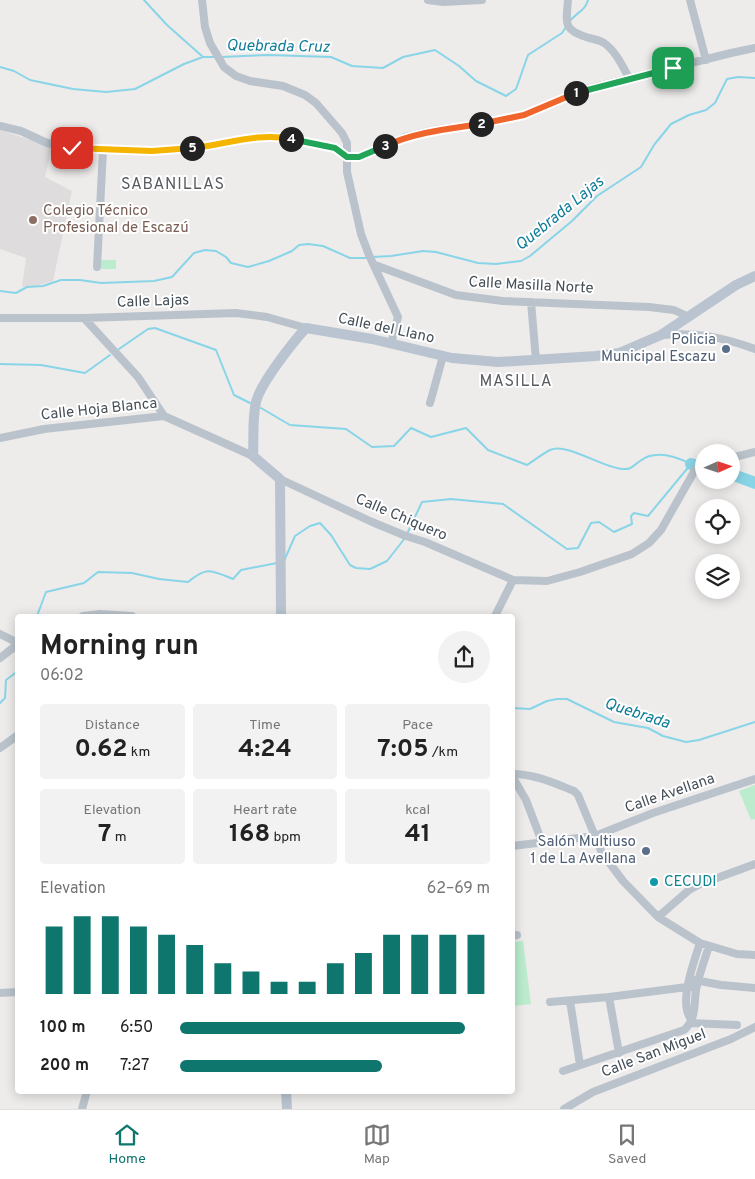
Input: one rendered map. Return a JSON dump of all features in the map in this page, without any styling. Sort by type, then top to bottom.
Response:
[{"type":"main road","name":"Calle del Llano","points":[[306,328],[443,356],[498,362],[588,357],[619,353],[661,335],[736,285],[755,276]]},
{"type":"main road","points":[[281,614],[280,479],[253,456],[256,400],[294,340],[306,328]]},
{"type":"main road","points":[[286,1094],[287,1109]]},
{"type":"street","points":[[202,0],[205,27],[210,43],[224,67],[236,76],[250,81],[283,86],[305,95],[316,102],[342,133],[347,143],[347,172],[354,207],[366,248],[398,317],[391,344]]},
{"type":"street","points":[[428,0],[443,2],[482,0]]},
{"type":"street","points":[[568,0],[566,20],[569,29],[576,34],[603,42],[610,48],[629,78]]},
{"type":"street","points":[[690,0],[706,60]]},
{"type":"street","points":[[0,126],[21,131],[47,143],[72,148],[152,151],[207,147],[263,136],[283,137],[335,148],[347,157],[359,157],[405,137],[439,129],[495,122],[524,115],[579,91],[755,48]]},
{"type":"street","points":[[97,267],[103,150]]},
{"type":"street","name":"Calle Masilla Norte","points":[[375,265],[456,295],[531,302],[649,307],[674,310],[689,317]]},
{"type":"street","points":[[531,302],[536,360]]},
{"type":"street","name":"Calle Lajas","points":[[0,318],[84,318],[236,313],[267,317],[306,328]]},
{"type":"street","points":[[84,318],[138,377],[164,416]]},
{"type":"street","points":[[661,335],[698,334],[728,339],[755,349]]},
{"type":"street","points":[[430,403],[443,356]]},
{"type":"street","name":"Calle Hoja Blanca","points":[[0,438],[44,429],[164,416],[253,456]]},
{"type":"street","points":[[740,456],[755,452]]},
{"type":"street","points":[[495,614],[513,580],[547,581],[632,554],[649,543],[661,530],[695,470]]},
{"type":"street","name":"Calle Chiquero","points":[[280,479],[372,522],[425,542],[513,580]]},
{"type":"street","points":[[0,634],[15,642]]},
{"type":"street","points":[[0,658],[15,646]]},
{"type":"street","points":[[0,748],[15,737]]},
{"type":"street","points":[[515,775],[525,774],[574,791],[578,795],[602,852],[622,881],[658,917],[700,944],[737,954],[755,955]]},
{"type":"street","name":"Calle Avellana","points":[[515,846],[595,836],[755,779]]},
{"type":"street","points":[[515,780],[526,800],[542,842]]},
{"type":"street","points":[[658,917],[689,890],[698,885],[755,864]]},
{"type":"street","points":[[690,1021],[687,1014],[688,982],[700,944]]},
{"type":"street","points":[[563,1071],[684,1030],[694,1014],[697,984],[709,946]]},
{"type":"street","points":[[550,1002],[609,997],[688,982],[755,988]]},
{"type":"street","points":[[0,993],[15,992]]},
{"type":"street","points":[[609,997],[619,1052]]},
{"type":"street","points":[[570,1001],[580,1065]]},
{"type":"street","points":[[690,1021],[736,1025]]},
{"type":"street","name":"Calle San Miguel","points":[[564,1109],[593,1092],[731,1039],[755,1027]]},
{"type":"street","points":[[82,1109],[86,1094]]},
{"type":"shaded area","name":"Colegio Técnico Profesional de Escazú","points":[[0,130],[52,147],[45,177],[72,191],[53,281],[36,286],[22,287],[26,258],[0,249]]},
{"type":"green space","points":[[101,260],[116,260],[116,269],[101,269]]},
{"type":"green space","points":[[755,785],[755,819],[751,820],[739,791]]},
{"type":"green space","points":[[523,941],[531,1004],[515,1006],[515,942]]},
{"type":"waterway","name":"Quebrada","points":[[144,0],[167,25],[203,57]]},
{"type":"waterway","name":"Quebrada Cruz","points":[[570,21],[583,9],[588,0]]},
{"type":"waterway","name":"Quebrada Cruz","points":[[221,57],[268,55],[331,57],[352,66],[383,68],[403,57],[435,50],[459,66],[476,81],[506,96],[516,89],[528,55],[562,33],[566,27]]},
{"type":"waterway","name":"Quebrada Cruz","points":[[0,67],[14,71],[30,80],[73,89],[106,92],[135,89],[184,64],[203,57],[214,57]]},
{"type":"waterway","name":"Quebrada Lajas","points":[[372,257],[423,251],[436,252],[478,263],[496,264],[521,261],[530,256],[572,221],[597,196],[641,167],[654,145],[671,124],[689,115],[706,110],[715,103],[727,79],[738,77],[755,78]]},
{"type":"waterway","name":"Quebrada Lajas","points":[[0,291],[16,293],[27,287],[43,286],[61,280],[101,283],[154,281],[172,277],[194,253],[205,250],[216,251],[226,257],[231,263],[248,267],[269,261],[292,251],[299,245],[308,244],[323,246],[350,258],[367,258]]},
{"type":"waterway","points":[[119,349],[148,329],[155,328],[216,350],[234,395],[250,403]]},
{"type":"waterway","points":[[0,364],[41,365],[85,373],[110,355]]},
{"type":"waterway","points":[[261,408],[290,425],[346,429],[372,447],[394,446],[411,428],[431,437],[466,428],[488,450],[527,465],[550,450],[557,448],[566,449],[615,468],[623,469],[630,468],[652,455],[672,456],[691,464],[648,516],[634,513],[631,516],[632,524],[614,532],[599,522],[591,523],[578,548],[567,549],[503,504],[451,499],[422,502],[407,534]]},
{"type":"waterway","points":[[691,464],[695,465]]},
{"type":"waterway","points":[[740,477],[755,483]]},
{"type":"waterway","points":[[284,561],[295,536],[310,526],[320,523],[331,535],[350,565],[356,568],[370,569],[387,561],[405,538]]},
{"type":"waterway","points":[[38,614],[46,592],[84,583],[98,572],[132,573],[159,579],[188,582],[194,577],[209,571],[233,579],[241,570],[277,563]]},
{"type":"waterway","points":[[0,703],[5,698],[6,680],[15,673]]},
{"type":"waterway","name":"Quebrada","points":[[515,708],[530,709],[547,701],[567,699],[614,722],[648,728],[663,736],[686,742],[699,740],[755,722]]},
{"type":"place","name":"Colegio Técnico Profesional de Escazú","points":[[33,220]]},
{"type":"place","name":"Policia Municipal Escazu","points":[[726,349]]},
{"type":"place","name":"Salón Multiuso 1 de La Avellana","points":[[646,851]]},
{"type":"place","name":"CECUDI","points":[[654,882]]},
{"type":"district","name":"SABANILLAS","points":[[173,185]]},
{"type":"district","name":"MASILLA","points":[[516,382]]},
{"type":"route","points":[[72,148],[152,151],[207,147],[263,136],[283,137],[335,148],[347,157],[359,157],[405,137],[439,129],[495,122],[524,115],[579,91],[673,68]]}]
